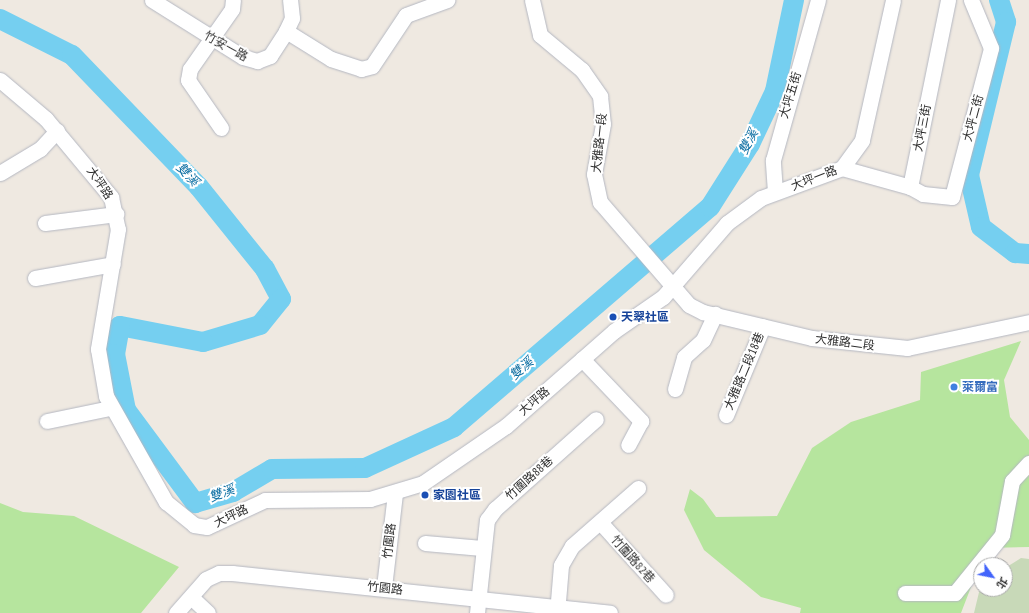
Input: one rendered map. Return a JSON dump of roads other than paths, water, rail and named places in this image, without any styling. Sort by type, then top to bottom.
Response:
[{"type":"street","name":"竹安一路","points":[[152,0],[211,38],[257,61],[270,56],[286,31],[292,18],[290,0]]},
{"type":"street","points":[[222,128],[188,80],[190,70],[232,9],[233,0]]},
{"type":"street","points":[[286,31],[331,58],[361,69],[372,66],[406,15],[447,0]]},
{"type":"street","name":"大雅路一段","points":[[532,0],[540,35],[582,70],[600,96],[603,124],[596,160],[595,188],[608,215],[667,281]]},
{"type":"street","name":"大坪五街","points":[[775,192],[773,160],[781,125],[818,0]]},
{"type":"street","name":"大坪一路","points":[[667,281],[710,238],[749,206],[775,192],[842,168],[862,140],[894,0]]},
{"type":"street","name":"大坪三街","points":[[910,187],[948,0]]},
{"type":"street","name":"大坪二街","points":[[910,187],[923,194],[952,197],[991,48],[971,0]]},
{"type":"street","name":"大坪路","points":[[0,80],[57,131],[104,186],[116,214],[118,229],[98,349],[110,408],[166,502],[194,525],[216,526],[265,500],[370,499],[395,494],[423,483],[474,450],[582,359],[667,281]]},
{"type":"street","points":[[0,173],[40,149],[57,131]]},
{"type":"street","points":[[842,168],[910,187]]},
{"type":"street","points":[[45,223],[116,214]]},
{"type":"street","points":[[35,278],[113,264]]},
{"type":"street","name":"大雅路二段","points":[[667,281],[689,305],[715,314],[812,338],[907,348],[1029,322]]},
{"type":"street","points":[[675,389],[684,357],[703,340],[715,314]]},
{"type":"street","name":"大雅路二段18巷","points":[[726,415],[763,326]]},
{"type":"street","points":[[582,359],[641,421],[628,445]]},
{"type":"street","points":[[47,421],[110,408]]},
{"type":"street","name":"竹圍路88巷","points":[[478,606],[482,548],[487,520],[495,509],[596,419]]},
{"type":"street","points":[[905,593],[955,593],[1002,535],[1012,481],[1029,464]]},
{"type":"street","points":[[557,610],[561,565],[572,546],[638,488]]},
{"type":"street","name":"竹圍路","points":[[384,587],[395,494]]},
{"type":"street","name":"竹圍路82巷","points":[[600,522],[666,595]]},
{"type":"street","points":[[425,542],[482,548]]},
{"type":"street","name":"竹園路","points":[[176,613],[206,579],[219,573],[384,587],[478,606],[610,613]]},
{"type":"street","points":[[191,597],[208,613]]},
{"type":"waterway","name":"雙溪","points":[[0,19],[72,55],[199,187],[265,269],[281,299],[260,325],[203,342],[120,326],[115,354],[126,410],[195,503],[233,492],[272,469],[365,468],[454,427],[710,207],[750,144],[775,91],[794,0]]},
{"type":"waterway","name":"雙溪","points":[[999,0],[1006,22],[969,175],[981,227],[1015,253],[1029,254]]},
{"type":"place","name":"天翠社區","points":[[613,317]]},
{"type":"place","name":"萊爾富","points":[[954,387]]},
{"type":"place","name":"家園社區","points":[[425,495]]}]
